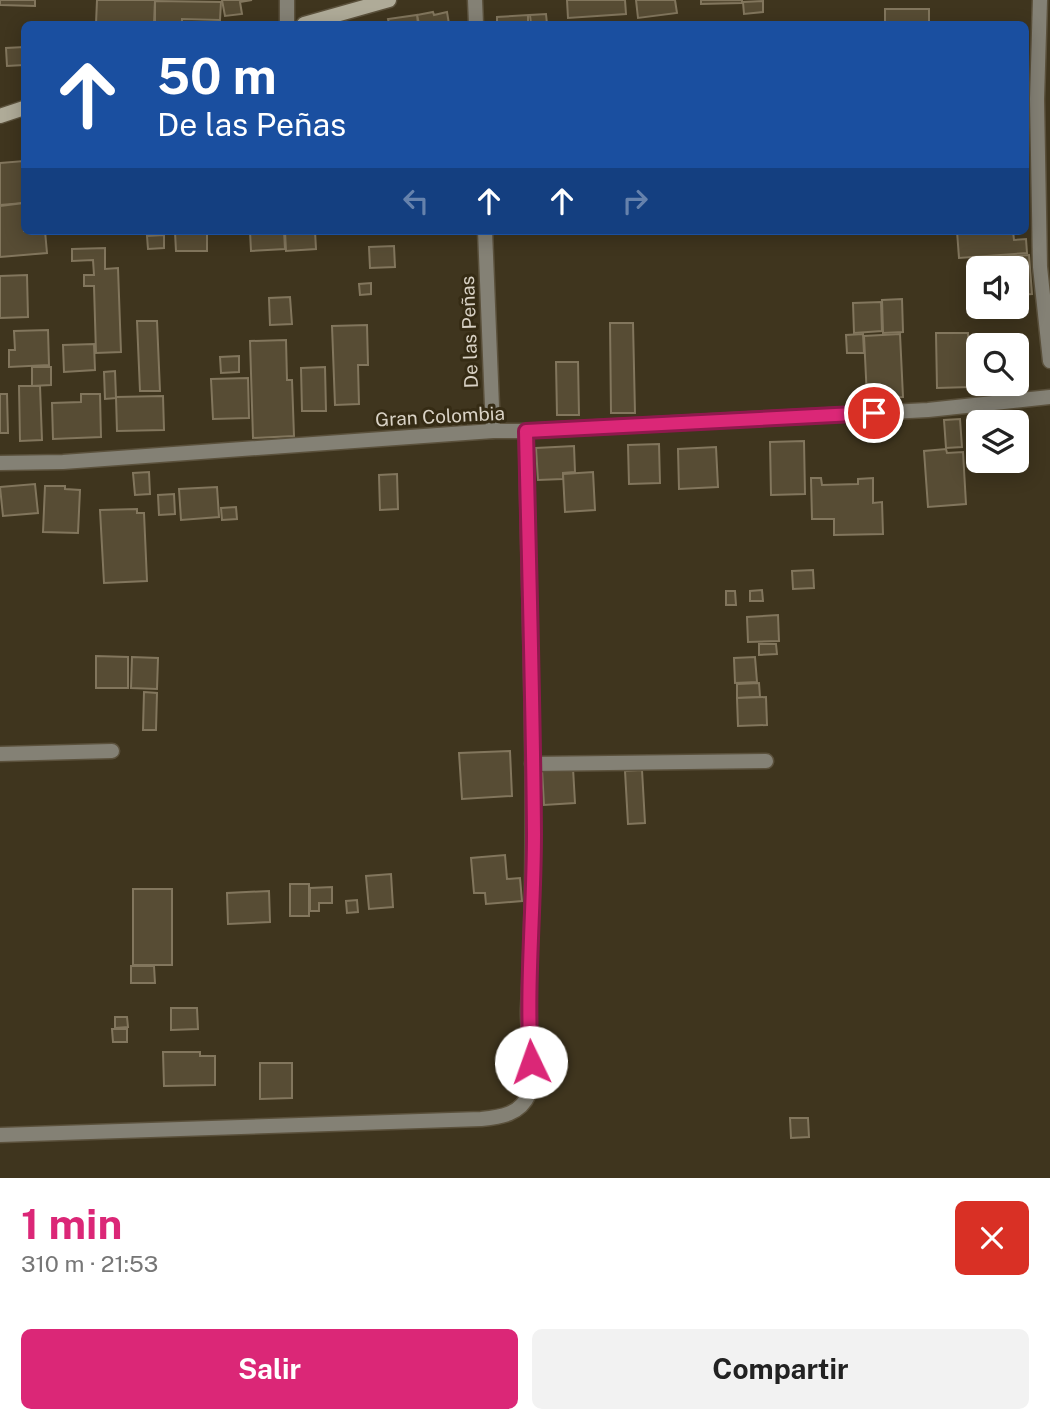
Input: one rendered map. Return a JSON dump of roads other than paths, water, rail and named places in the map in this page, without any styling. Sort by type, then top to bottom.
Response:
[{"type":"street","points":[[287,0],[287,21]]},
{"type":"street","points":[[315,21],[389,0]]},
{"type":"street","points":[[475,0],[476,21]]},
{"type":"street","points":[[1040,0],[1044,41],[1037,99],[1040,267],[1050,361]]},
{"type":"street","points":[[0,116],[21,109]]},
{"type":"street","name":"De las Peñas","points":[[485,235],[493,431]]},
{"type":"street","name":"Gran Colombia","points":[[0,463],[63,462],[493,431],[928,410],[1050,397]]},
{"type":"street","points":[[0,1135],[453,1120],[506,1116],[521,1106],[530,1092],[528,1017],[533,912],[526,431]]},
{"type":"street","points":[[0,754],[112,751]]},
{"type":"street","points":[[532,764],[766,761]]}]
